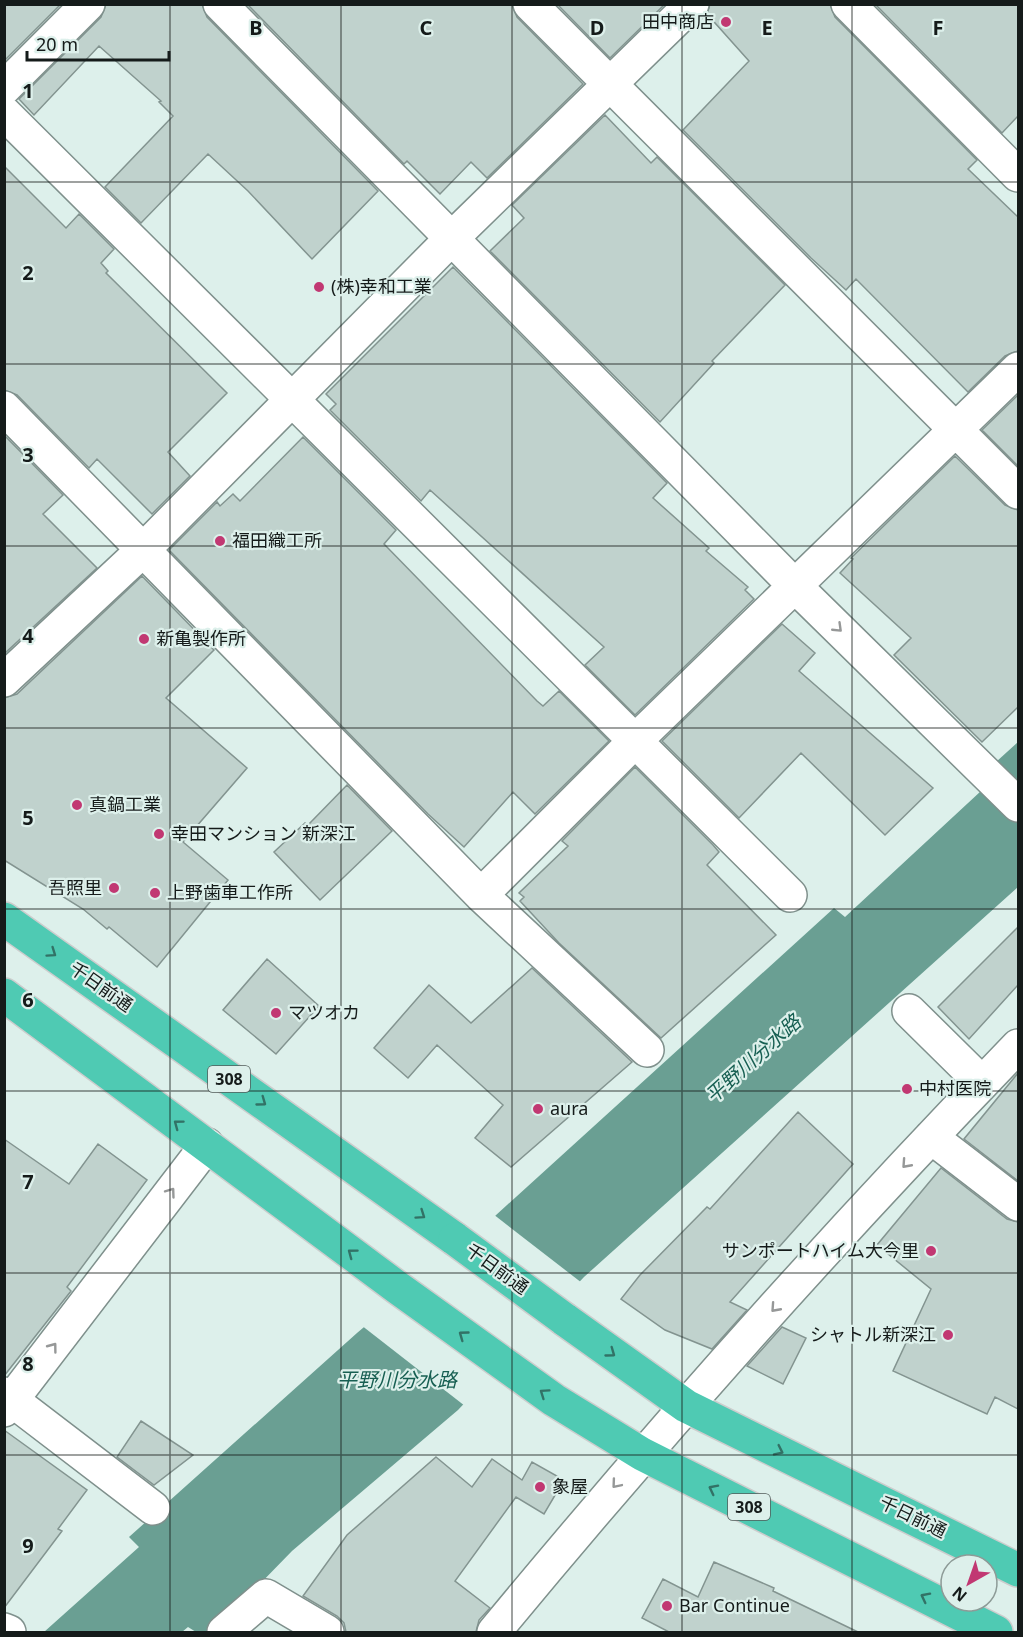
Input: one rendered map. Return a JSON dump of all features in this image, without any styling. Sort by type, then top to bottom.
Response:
[{"type":"highway","name":"千日前通","points":[[4,919],[686,1406],[1018,1570]]},
{"type":"highway","name":"308","points":[[4,995],[398,1288],[554,1400],[642,1454],[993,1632]]},
{"type":"street","points":[[4,88],[88,4]]},
{"type":"street","points":[[220,4],[796,587],[1018,805]]},
{"type":"street","points":[[530,4],[1018,492]]},
{"type":"street","points":[[4,680],[143,550],[291,398],[692,4]]},
{"type":"street","points":[[848,4],[1018,175]]},
{"type":"street","points":[[4,113],[790,895]]},
{"type":"street","points":[[481,895],[634,742],[958,430],[1018,369]]},
{"type":"street","points":[[4,408],[481,895],[647,1050]]},
{"type":"street","points":[[909,1011],[982,1083]]},
{"type":"street","points":[[494,1632],[642,1454],[931,1137],[1018,1046]]},
{"type":"street","points":[[931,1137],[1018,1204]]},
{"type":"street","points":[[153,1508],[7,1402],[207,1145]]},
{"type":"street","points":[[224,1632],[266,1596],[327,1632]]},
{"type":"street","points":[[4,1629],[9,1632]]},
{"type":"water","name":"平野川分水路","points":[[1018,742],[1018,887],[584,1277],[458,1410],[292,1551],[213,1632],[196,1632],[188,1627],[182,1632],[44,1632],[139,1547],[129,1537],[357,1333],[495,1216],[834,908],[845,917],[981,791],[974,782]]},
{"type":"pier","points":[[493,1214],[582,1283],[465,1406],[361,1325]]},
{"type":"building","points":[[4,4],[61,4],[4,61]]},
{"type":"building","points":[[106,4],[202,4],[207,17],[378,191],[312,259],[248,191],[208,154],[141,223],[105,187],[173,116],[159,102],[161,101],[99,46],[34,115],[19,99],[101,17]]},
{"type":"building","points":[[247,4],[512,4],[517,17],[583,84],[487,178],[471,162],[440,194],[407,161],[404,164]]},
{"type":"building","points":[[557,4],[665,4],[610,58]]},
{"type":"building","points":[[710,4],[830,4],[835,17],[977,160],[968,169],[1018,217],[1018,351],[1005,356],[968,392],[856,279],[846,290],[811,258],[683,130],[749,61],[707,14]]},
{"type":"building","points":[[875,4],[1018,4],[1018,116],[1002,133]]},
{"type":"building","points":[[605,115],[651,163],[657,157],[785,285],[712,361],[714,363],[660,422],[490,251],[524,218],[512,205]]},
{"type":"building","points":[[4,166],[66,228],[79,214],[114,249],[101,263],[108,271],[106,273],[227,393],[168,452],[190,476],[152,514],[97,459],[89,468],[17,395],[4,390]]},
{"type":"building","points":[[453,267],[667,483],[653,498],[709,548],[706,551],[748,587],[745,590],[754,599],[635,715],[585,665],[604,647],[430,490],[421,501],[330,410],[336,404],[326,394]]},
{"type":"building","points":[[1018,395],[1018,466],[982,430]]},
{"type":"building","points":[[4,435],[63,495],[43,514],[97,568],[4,654]]},
{"type":"building","points":[[303,437],[396,530],[384,544],[537,701],[543,706],[559,691],[609,741],[535,814],[513,792],[464,847],[428,814],[169,550],[217,502],[220,506],[233,494],[240,501]]},
{"type":"building","points":[[955,456],[1005,505],[1018,510],[1018,707],[982,742],[894,655],[911,638],[840,573],[853,559],[851,558]]},
{"type":"building","points":[[142,576],[214,650],[166,698],[247,768],[183,842],[228,880],[157,967],[109,927],[107,929],[83,909],[4,860],[4,698],[17,694]]},
{"type":"building","points":[[782,624],[815,653],[799,671],[933,788],[885,835],[801,753],[739,818],[662,741]]},
{"type":"building","points":[[635,767],[719,852],[707,865],[776,935],[661,1038],[559,943],[520,901],[524,897],[519,893],[568,846],[562,841]]},
{"type":"building","points":[[347,785],[392,831],[320,900],[274,852],[305,823],[308,825]]},
{"type":"building","points":[[1018,927],[1018,985],[969,1039],[938,1007]]},
{"type":"building","name":"マツオカ","points":[[267,959],[319,1006],[276,1054],[223,1010]]},
{"type":"building","points":[[532,968],[632,1062],[511,1167],[475,1138],[503,1105],[437,1045],[408,1078],[374,1048],[429,985],[471,1023]]},
{"type":"building","points":[[1018,1073],[1018,1181],[964,1139]]},
{"type":"building","points":[[798,1112],[853,1164],[730,1302],[747,1310],[712,1349],[665,1330],[621,1299],[640,1275],[707,1207],[710,1209]]},
{"type":"building","points":[[4,1139],[69,1184],[98,1144],[147,1180],[67,1287],[71,1291],[4,1376]]},
{"type":"building","points":[[941,1168],[1007,1219],[1018,1222],[1018,1409],[995,1397],[987,1414],[893,1371],[931,1289],[877,1245]]},
{"type":"building","points":[[782,1327],[806,1338],[783,1384],[747,1366]]},
{"type":"building","points":[[141,1421],[193,1455],[154,1485],[117,1457]]},
{"type":"building","points":[[4,1430],[87,1490],[58,1529],[62,1531],[4,1608]]},
{"type":"building","points":[[436,1457],[472,1487],[492,1459],[522,1480],[532,1462],[564,1480],[544,1514],[516,1497],[455,1581],[490,1608],[479,1620],[476,1632],[346,1632],[344,1623],[337,1616],[303,1596],[347,1535]]},
{"type":"building","points":[[714,1562],[774,1588],[773,1591],[858,1632],[669,1632],[642,1618],[663,1579],[698,1597]]},
{"type":"place","name":"田中商店","points":[[726,22]]},
{"type":"place","name":"(株)幸和工業","points":[[319,287]]},
{"type":"place","name":"福田織工所","points":[[220,541]]},
{"type":"place","name":"新亀製作所","points":[[144,639]]},
{"type":"place","name":"真鍋工業","points":[[77,805]]},
{"type":"place","name":"幸田マンション 新深江","points":[[159,834]]},
{"type":"place","name":"吾照里","points":[[114,888]]},
{"type":"place","name":"上野歯車工作所","points":[[155,893]]},
{"type":"place","name":"マツオカ","points":[[276,1013]]},
{"type":"place","name":"中村医院","points":[[907,1089]]},
{"type":"place","name":"aura","points":[[538,1109]]},
{"type":"place","name":"サンポートハイム大今里","points":[[931,1251]]},
{"type":"place","name":"シャトル新深江","points":[[948,1335]]},
{"type":"place","name":"象屋","points":[[540,1487]]},
{"type":"place","name":"Bar Continue","points":[[667,1606]]}]
